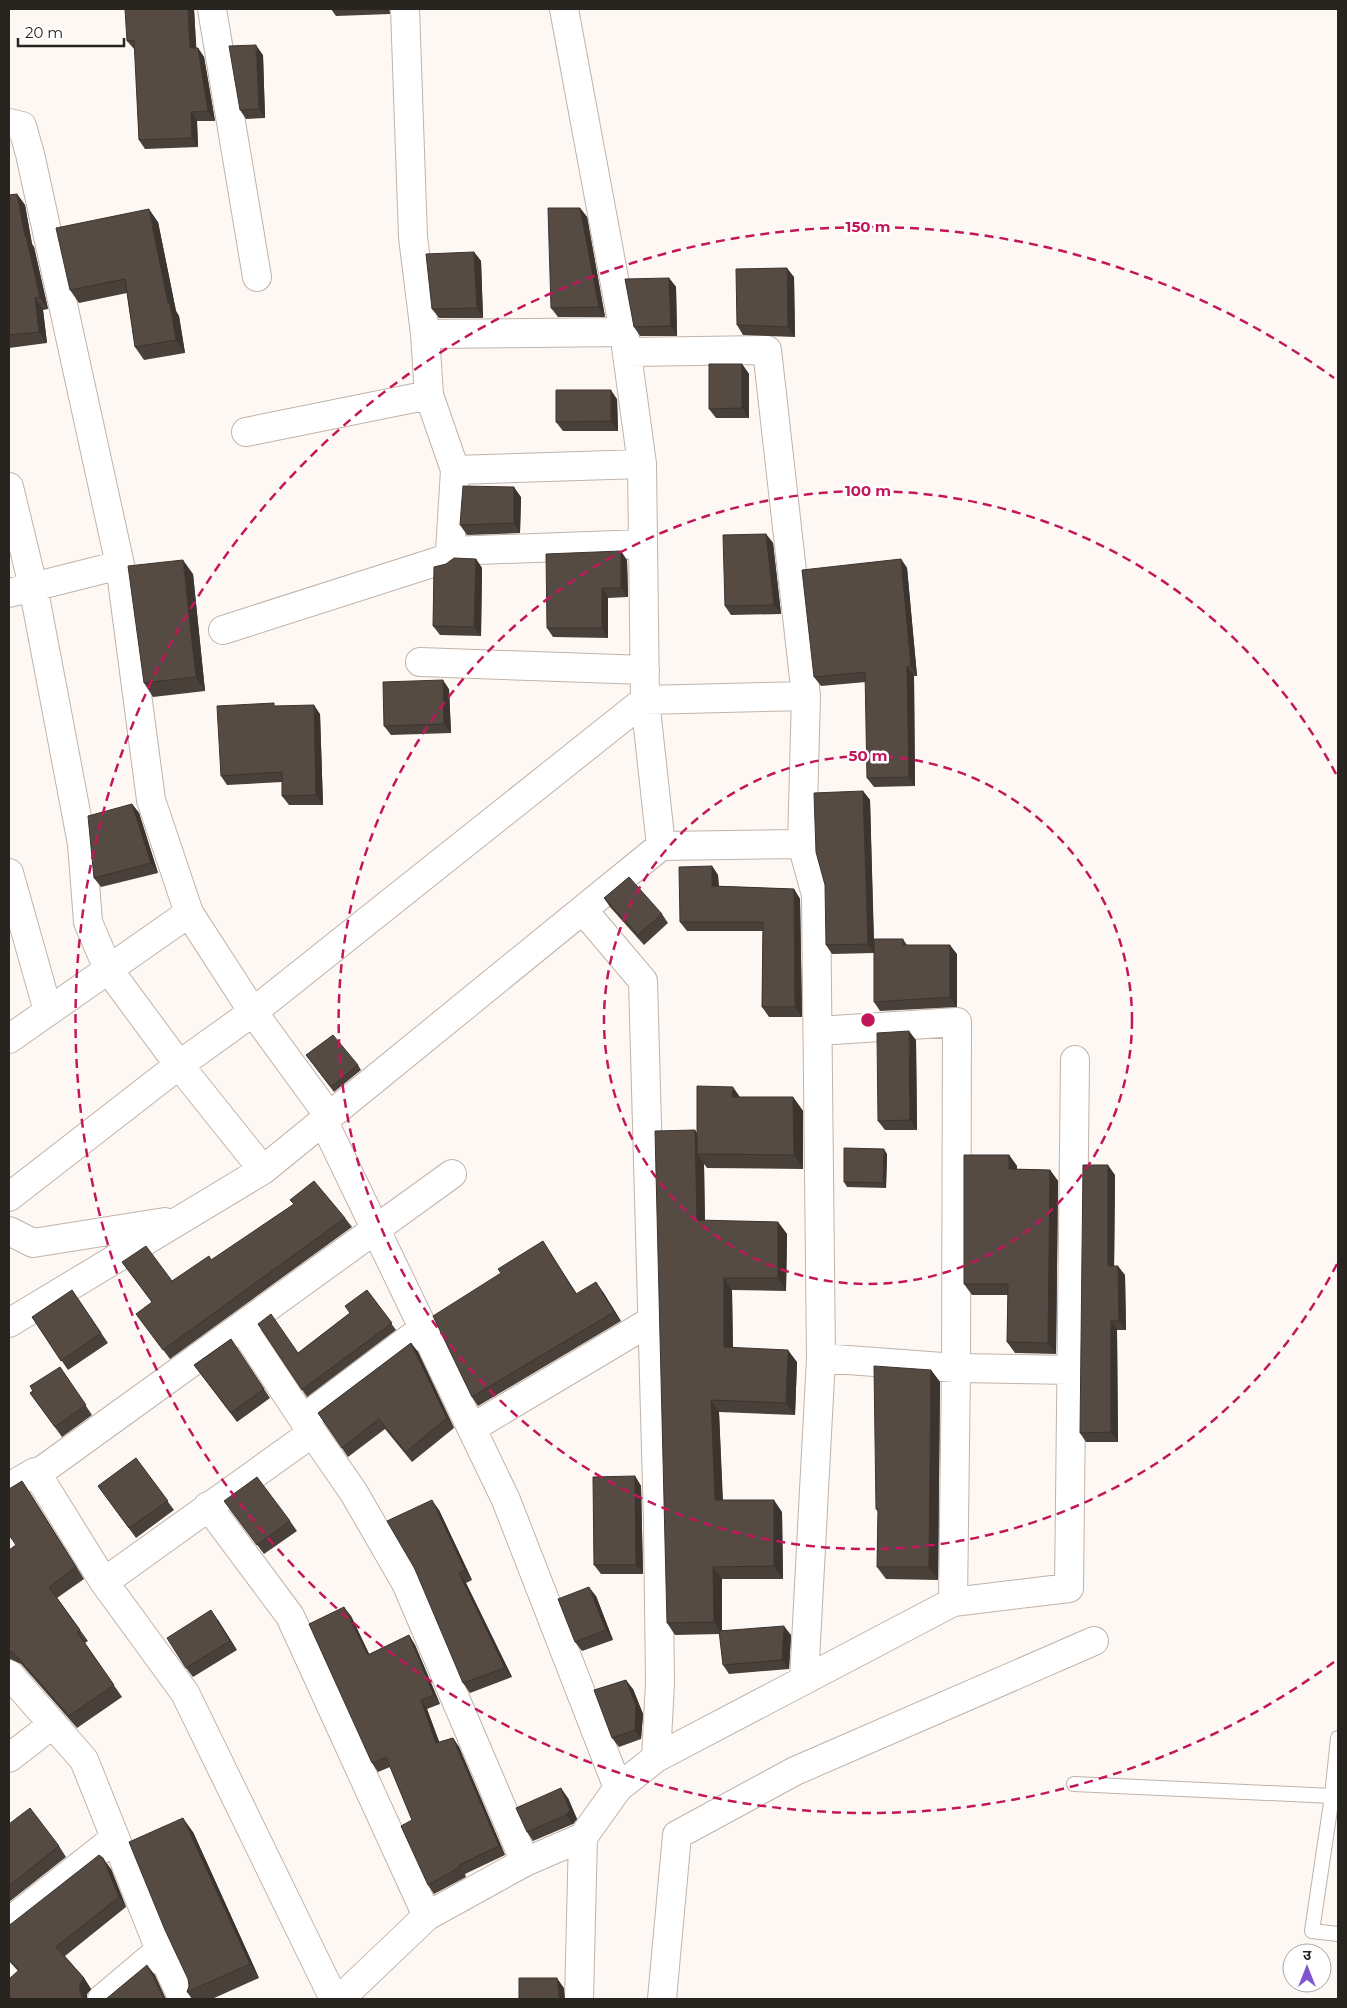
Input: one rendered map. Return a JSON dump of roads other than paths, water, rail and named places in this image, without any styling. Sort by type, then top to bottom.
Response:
[{"type":"street","points":[[212,9],[257,277]]},
{"type":"street","points":[[222,630],[448,558],[455,470],[429,395],[425,334],[414,237],[406,9]]},
{"type":"street","points":[[564,9],[626,342],[642,464],[645,700],[660,846]]},
{"type":"street","points":[[9,123],[22,126],[30,154],[120,565],[151,800],[189,913],[253,1012],[326,1118],[375,1230],[506,1500],[618,1788]]},
{"type":"street","points":[[425,334],[766,350],[806,696],[802,844],[816,895],[821,1358],[804,1680]]},
{"type":"street","points":[[246,432],[429,395]]},
{"type":"street","points":[[455,470],[642,464]]},
{"type":"street","points":[[9,487],[21,590],[82,844],[88,922],[108,969],[179,1065],[263,1170]]},
{"type":"street","points":[[450,550],[642,544]]},
{"type":"street","points":[[21,590],[120,565]]},
{"type":"street","points":[[420,662],[645,670]]},
{"type":"street","points":[[9,1197],[179,1065],[253,1012],[645,700],[806,696]]},
{"type":"street","points":[[9,1323],[263,1170],[660,846],[802,844]]},
{"type":"street","points":[[9,873],[48,1011]]},
{"type":"street","points":[[583,910],[643,981],[658,1522],[660,1683],[656,1758]]},
{"type":"street","points":[[9,1039],[189,913]]},
{"type":"street","points":[[818,1031],[957,1022],[956,1368],[952,1602]]},
{"type":"street","points":[[340,1999],[428,1916],[525,1862],[583,1837],[618,1788],[656,1758],[952,1602],[1069,1588],[1075,1060]]},
{"type":"street","points":[[37,1474],[452,1174]]},
{"type":"street","points":[[9,1230],[33,1243],[179,1220]]},
{"type":"street","points":[[472,1428],[653,1320]]},
{"type":"street","points":[[242,1327],[307,1426],[354,1492],[406,1583],[525,1862]]},
{"type":"street","points":[[104,1582],[208,1506],[424,1328]]},
{"type":"street","points":[[821,1358],[956,1368],[1071,1370]]},
{"type":"street","points":[[9,1487],[31,1473],[35,1472],[37,1474],[104,1582],[185,1693],[334,1999]]},
{"type":"street","points":[[208,1506],[290,1616],[428,1916]]},
{"type":"street","points":[[662,1999],[677,1835],[795,1771],[1094,1641]]},
{"type":"street","points":[[9,1674],[84,1760],[160,1950],[183,1999]]},
{"type":"street","points":[[9,1758],[53,1724]]},
{"type":"street","points":[[578,1999],[583,1837]]},
{"type":"street","points":[[9,1922],[116,1838]]},
{"type":"street","points":[[102,1999],[160,1950]]},
{"type":"lane","points":[[1338,1738],[1332,1796],[1312,1931],[1338,1934]]},
{"type":"lane","points":[[1074,1784],[1332,1796]]}]
